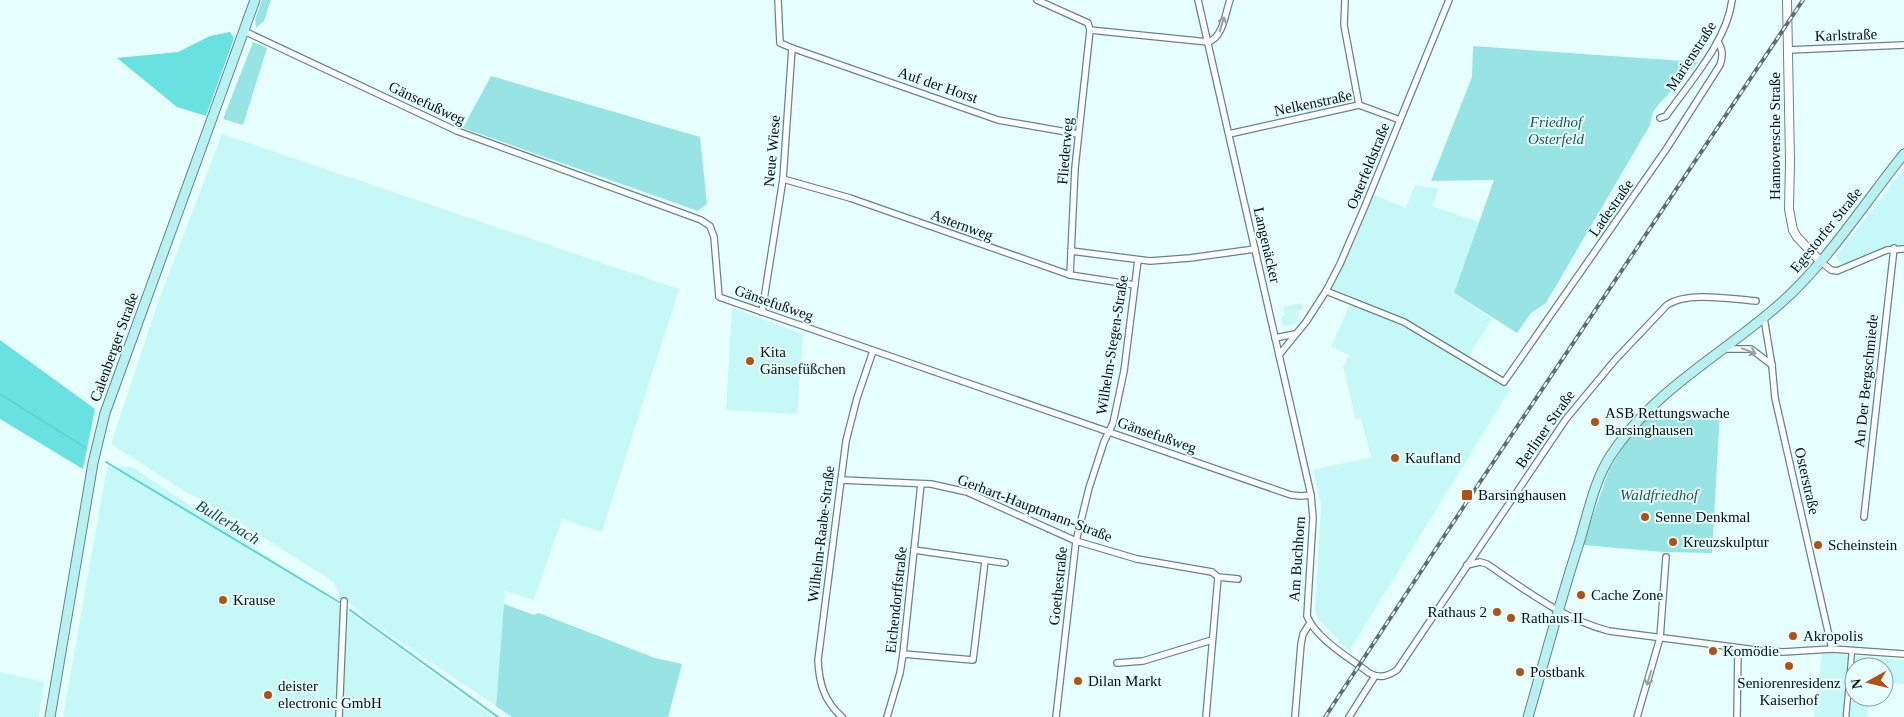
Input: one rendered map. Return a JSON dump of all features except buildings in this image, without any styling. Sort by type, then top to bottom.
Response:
[{"type":"main road","name":"Calenberger Straße","points":[[50,717],[93,463],[105,412],[255,0]]},
{"type":"main road","name":"Egestorfer Straße","points":[[1528,717],[1571,566],[1594,495],[1610,457],[1630,428],[1652,404],[1764,318],[1790,294],[1820,261],[1904,154]]},
{"type":"street","points":[[778,0],[780,43],[792,48]]},
{"type":"street","points":[[1037,0],[1088,23],[1090,30],[1208,42],[1215,40],[1219,35],[1230,0]]},
{"type":"street","name":"Langenäcker","points":[[1198,0],[1311,495]]},
{"type":"street","points":[[1345,0],[1344,25],[1359,105]]},
{"type":"street","name":"Osterfeldstraße","points":[[1279,355],[1306,322],[1326,291],[1350,242],[1449,0]]},
{"type":"street","name":"Marienstraße","points":[[1660,118],[1666,116],[1718,42],[1728,20],[1732,0]]},
{"type":"street","name":"Hannoversche Straße","points":[[1787,0],[1789,209],[1791,222],[1797,237],[1820,261]]},
{"type":"street","name":"Fliederweg","points":[[1070,275],[1078,134],[1090,30]]},
{"type":"street","name":"Gänsefußweg","points":[[244,31],[458,131],[701,220],[710,226],[714,237],[719,297],[1291,495],[1311,495]]},
{"type":"street","name":"Ladestraße","points":[[1326,291],[1404,322],[1504,382],[1667,148],[1720,65],[1722,49],[1718,42]]},
{"type":"street","name":"Karlstraße","points":[[1788,50],[1904,45]]},
{"type":"street","name":"Auf der Horst","points":[[792,48],[998,120],[1078,134]]},
{"type":"street","name":"Neue Wiese","points":[[762,312],[783,180],[792,48]]},
{"type":"street","name":"Nelkenstraße","points":[[1229,134],[1359,105],[1400,120]]},
{"type":"street","name":"Asternweg","points":[[783,180],[850,198],[1070,275],[1135,285]]},
{"type":"street","points":[[1820,261],[1831,270],[1837,271],[1887,250],[1894,248],[1904,249]]},
{"type":"street","name":"An Der Bergschmiede","points":[[1864,517],[1894,248]]},
{"type":"street","points":[[1071,252],[1138,260],[1190,258],[1255,249]]},
{"type":"street","name":"Wilhelm-Stegen-Straße","points":[[1109,432],[1113,423],[1124,371],[1138,260]]},
{"type":"street","name":"Berliner Straße","points":[[1374,676],[1390,674],[1397,670],[1570,414],[1608,367],[1666,306],[1674,300],[1688,298],[1756,301]]},
{"type":"street","name":"Osterstraße","points":[[1764,318],[1775,398],[1832,649]]},
{"type":"street","points":[[1276,338],[1295,334]]},
{"type":"street","points":[[1722,349],[1751,349],[1772,366]]},
{"type":"street","name":"Wilhelm-Raabe-Straße","points":[[842,717],[832,708],[824,693],[819,676],[818,660],[846,441],[857,398],[874,350]]},
{"type":"street","name":"Goethestraße","points":[[1056,717],[1076,541],[1089,488],[1109,432]]},
{"type":"street","name":"Gerhart-Hauptmann-Straße","points":[[841,480],[931,484],[967,492],[1076,541],[1138,559],[1212,572],[1218,577],[1238,579]]},
{"type":"street","name":"Eichendorffstraße","points":[[886,717],[898,681],[903,654],[921,484]]},
{"type":"street","name":"Am Buchhorn","points":[[1311,495],[1313,518],[1306,609],[1310,624],[1322,637],[1374,676]]},
{"type":"street","points":[[914,550],[1005,563]]},
{"type":"street","points":[[1637,717],[1660,638],[1666,557]]},
{"type":"street","points":[[903,654],[972,660],[985,561]]},
{"type":"street","points":[[1467,565],[1480,562],[1487,564],[1534,596],[1559,610],[1590,626],[1609,631],[1783,652],[1832,649],[1904,654]]},
{"type":"street","points":[[1206,717],[1218,577]]},
{"type":"street","points":[[339,717],[344,601]]},
{"type":"street","name":"Am Buchhorn","points":[[1295,717],[1301,644],[1303,634],[1310,624]]},
{"type":"street","points":[[1117,662],[1143,661],[1212,640]]},
{"type":"street","points":[[1737,717],[1738,648]]},
{"type":"street","points":[[1846,717],[1852,650]]},
{"type":"street","points":[[1349,717],[1374,676]]},
{"type":"shaded area","points":[[230,32],[234,38],[206,116],[177,107],[117,58],[178,52],[210,36]]},
{"type":"shaded area","points":[[222,134],[679,289],[602,532],[562,519],[534,600],[505,591],[496,706],[368,620],[348,602],[341,600],[334,582],[111,444],[156,308]]},
{"type":"shaded area","points":[[1904,169],[1904,246],[1892,243],[1847,263],[1839,262],[1836,256]]},
{"type":"shaded area","points":[[1415,185],[1439,189],[1432,206],[1479,222],[1454,294],[1492,319],[1466,361],[1511,388],[1349,651],[1319,620],[1315,612],[1321,505],[1313,470],[1371,457],[1361,419],[1356,420],[1343,367],[1349,355],[1331,347],[1353,297],[1332,288],[1374,195],[1406,208]]},
{"type":"shaded area","points":[[1302,303],[1303,309],[1297,311],[1299,323],[1283,326],[1281,317],[1285,315],[1283,307]]},
{"type":"shaded area","points":[[732,308],[803,334],[797,414],[726,410]]},
{"type":"shaded area","points":[[0,340],[95,409],[83,469],[0,419]]},
{"type":"shaded area","points":[[107,467],[132,467],[336,602],[492,717],[63,717]]},
{"type":"shaded area","points":[[1822,653],[1869,657],[1844,657],[1844,707],[1869,707],[1867,717],[1814,717]]},
{"type":"shaded area","points":[[1894,659],[1904,660],[1904,684],[1894,683]]},
{"type":"shaded area","points":[[0,672],[44,682],[39,717],[0,717]]},
{"type":"green space","points":[[262,0],[271,0],[264,21],[256,28],[255,20]]},
{"type":"green space","points":[[253,42],[267,48],[243,125],[223,119]]},
{"type":"green space","name":"Friedhof Osterfeld","points":[[1473,46],[1698,62],[1653,112],[1650,125],[1546,303],[1531,313],[1517,333],[1454,293],[1494,180],[1431,181],[1472,77]]},
{"type":"green space","points":[[491,76],[700,137],[707,204],[698,211],[463,128]]},
{"type":"green space","name":"Waldfriedhof","points":[[1720,412],[1712,553],[1664,552],[1582,545],[1610,468],[1632,433],[1652,413]]},
{"type":"green space","points":[[504,604],[534,615],[539,613],[655,658],[682,664],[668,717],[512,717],[496,706]]},
{"type":"waterway","name":"Bullerbach","points":[[0,394],[86,448]]},
{"type":"waterway","name":"Bullerbach","points":[[106,462],[339,602]]},
{"type":"waterway","name":"Bullerbach","points":[[350,610],[498,717]]},
{"type":"railway","points":[[1325,717],[1803,0]]},
{"type":"place","name":"Kita Gänsefüßchen","points":[[750,361]]},
{"type":"place","name":"ASB Rettungswache Barsinghausen","points":[[1595,422]]},
{"type":"place","name":"Kaufland","points":[[1395,458]]},
{"type":"place","name":"Barsinghausen","points":[[1467,495]]},
{"type":"place","name":"Senne Denkmal","points":[[1645,517]]},
{"type":"place","name":"Kreuzskulptur","points":[[1673,542]]},
{"type":"place","name":"Scheinstein","points":[[1818,545]]},
{"type":"place","name":"Cache Zone","points":[[1581,595]]},
{"type":"place","name":"Krause","points":[[223,600]]},
{"type":"place","name":"Rathaus 2","points":[[1497,612]]},
{"type":"place","name":"Rathaus II","points":[[1511,618]]},
{"type":"place","name":"Akropolis","points":[[1793,636]]},
{"type":"place","name":"Komödie","points":[[1713,651]]},
{"type":"place","name":"Seniorenresidenz Kaiserhof","points":[[1789,666]]},
{"type":"place","name":"Postbank","points":[[1520,672]]},
{"type":"place","name":"Dilan Markt","points":[[1078,681]]},
{"type":"place","name":"deister electronic GmbH","points":[[268,695]]}]
